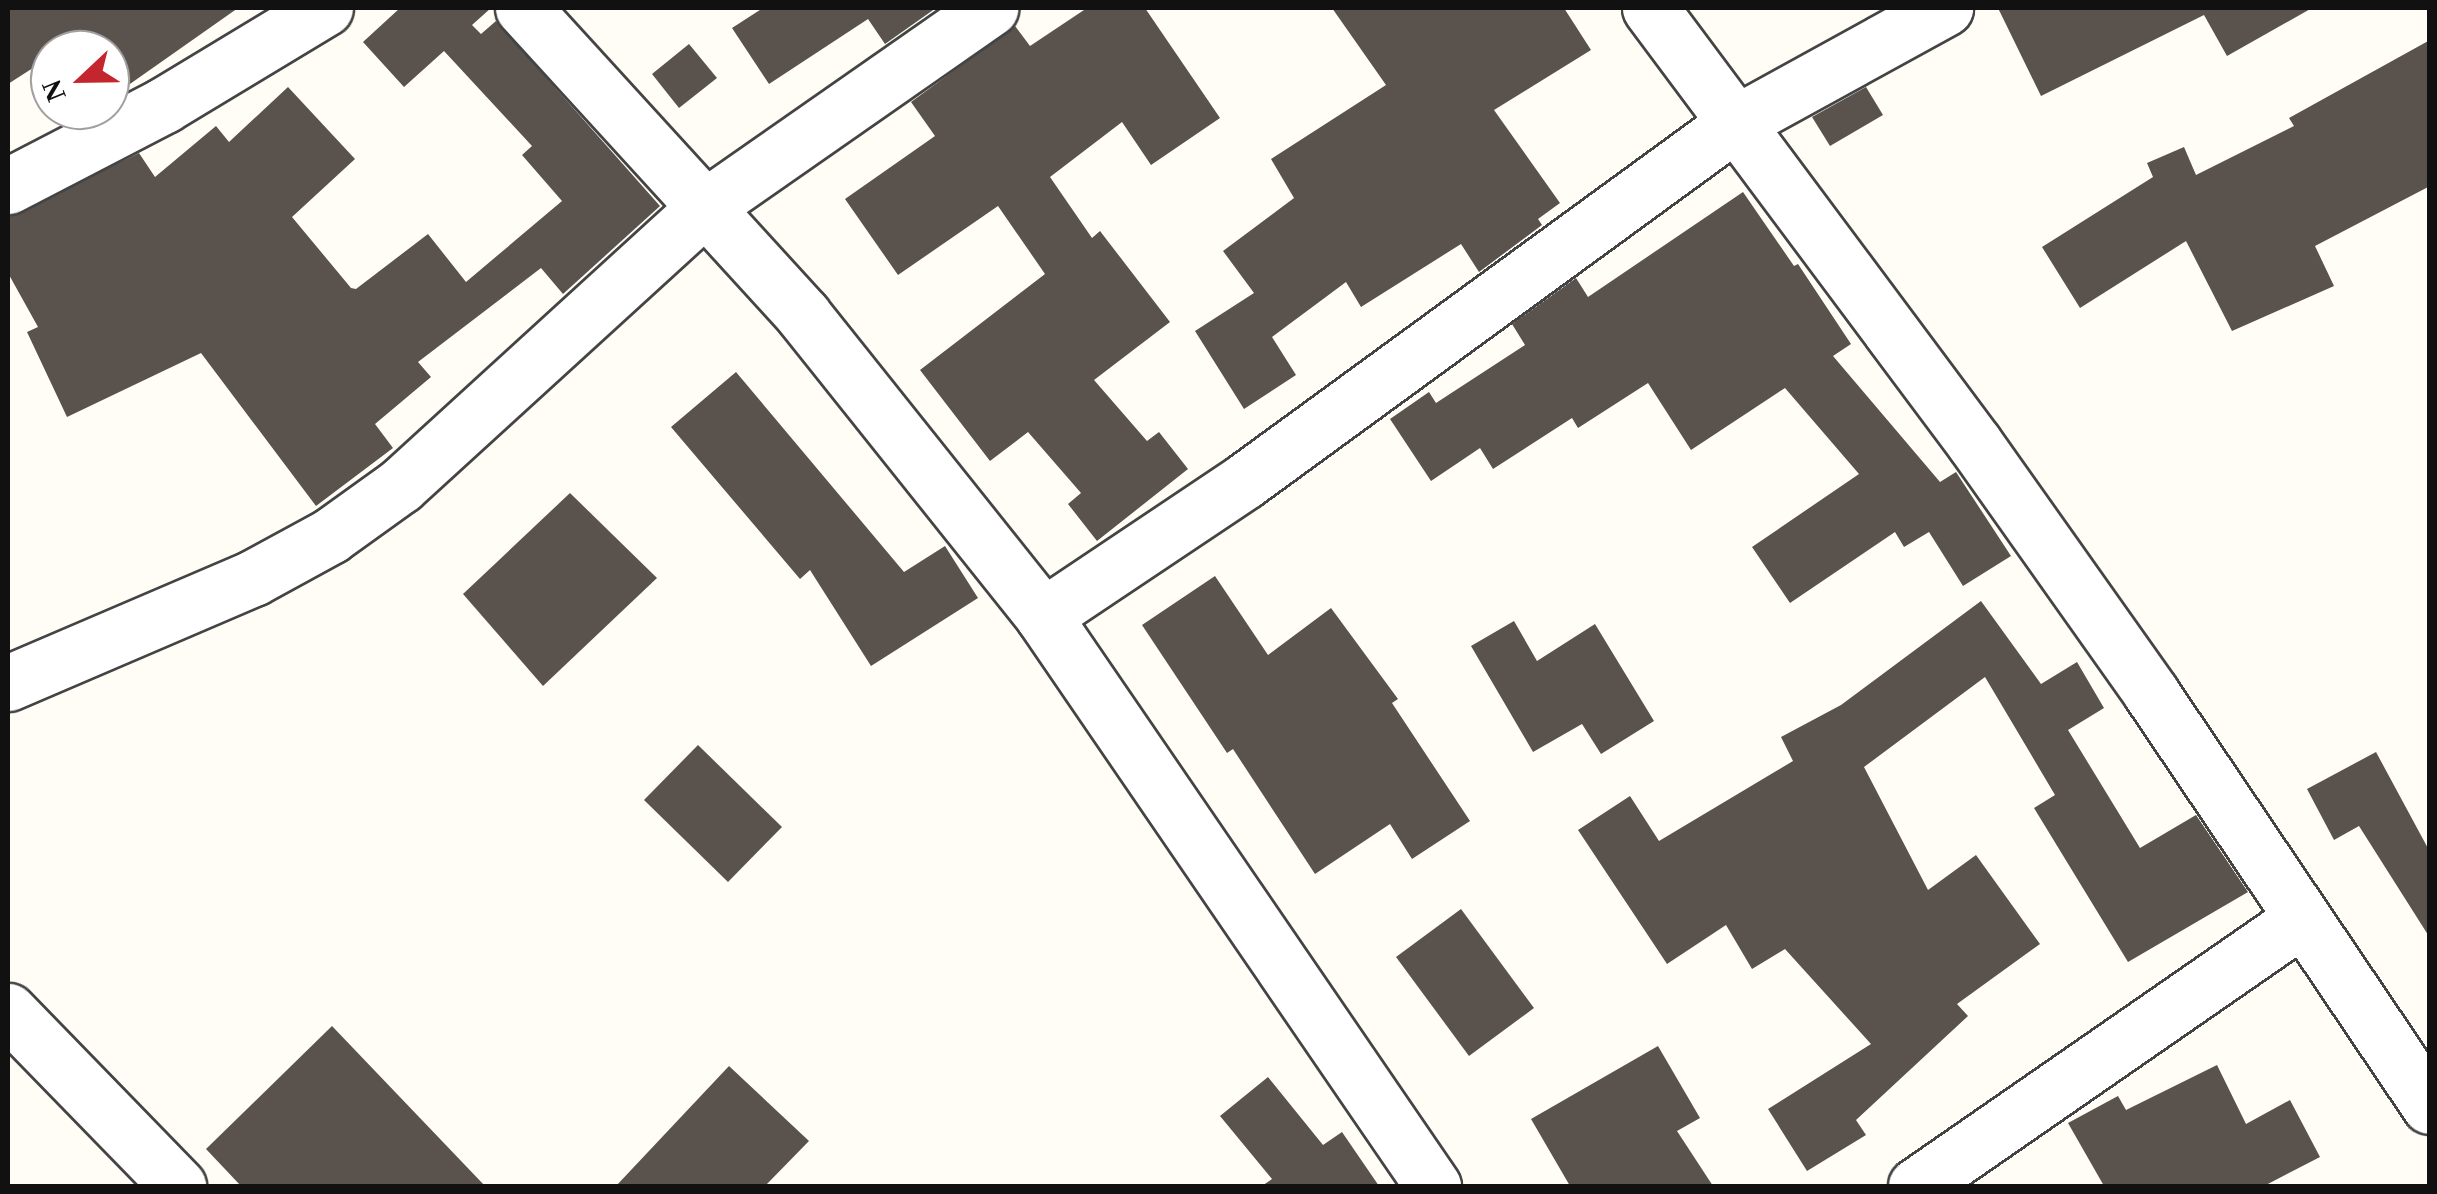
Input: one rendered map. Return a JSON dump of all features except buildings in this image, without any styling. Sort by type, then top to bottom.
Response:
[{"type":"street","points":[[8,186],[164,105],[325,8]]},
{"type":"street","points":[[523,8],[637,138],[705,207],[899,430],[1043,616],[1433,1186]]},
{"type":"street","points":[[8,683],[253,578],[330,536],[400,485],[705,207],[990,8]]},
{"type":"street","points":[[1650,8],[1975,444],[2151,693],[2430,1106]]},
{"type":"street","points":[[1043,616],[1246,480],[1734,124],[1945,8]]},
{"type":"street","points":[[1916,1186],[2301,920]]},
{"type":"street","points":[[8,1011],[178,1186]]}]
